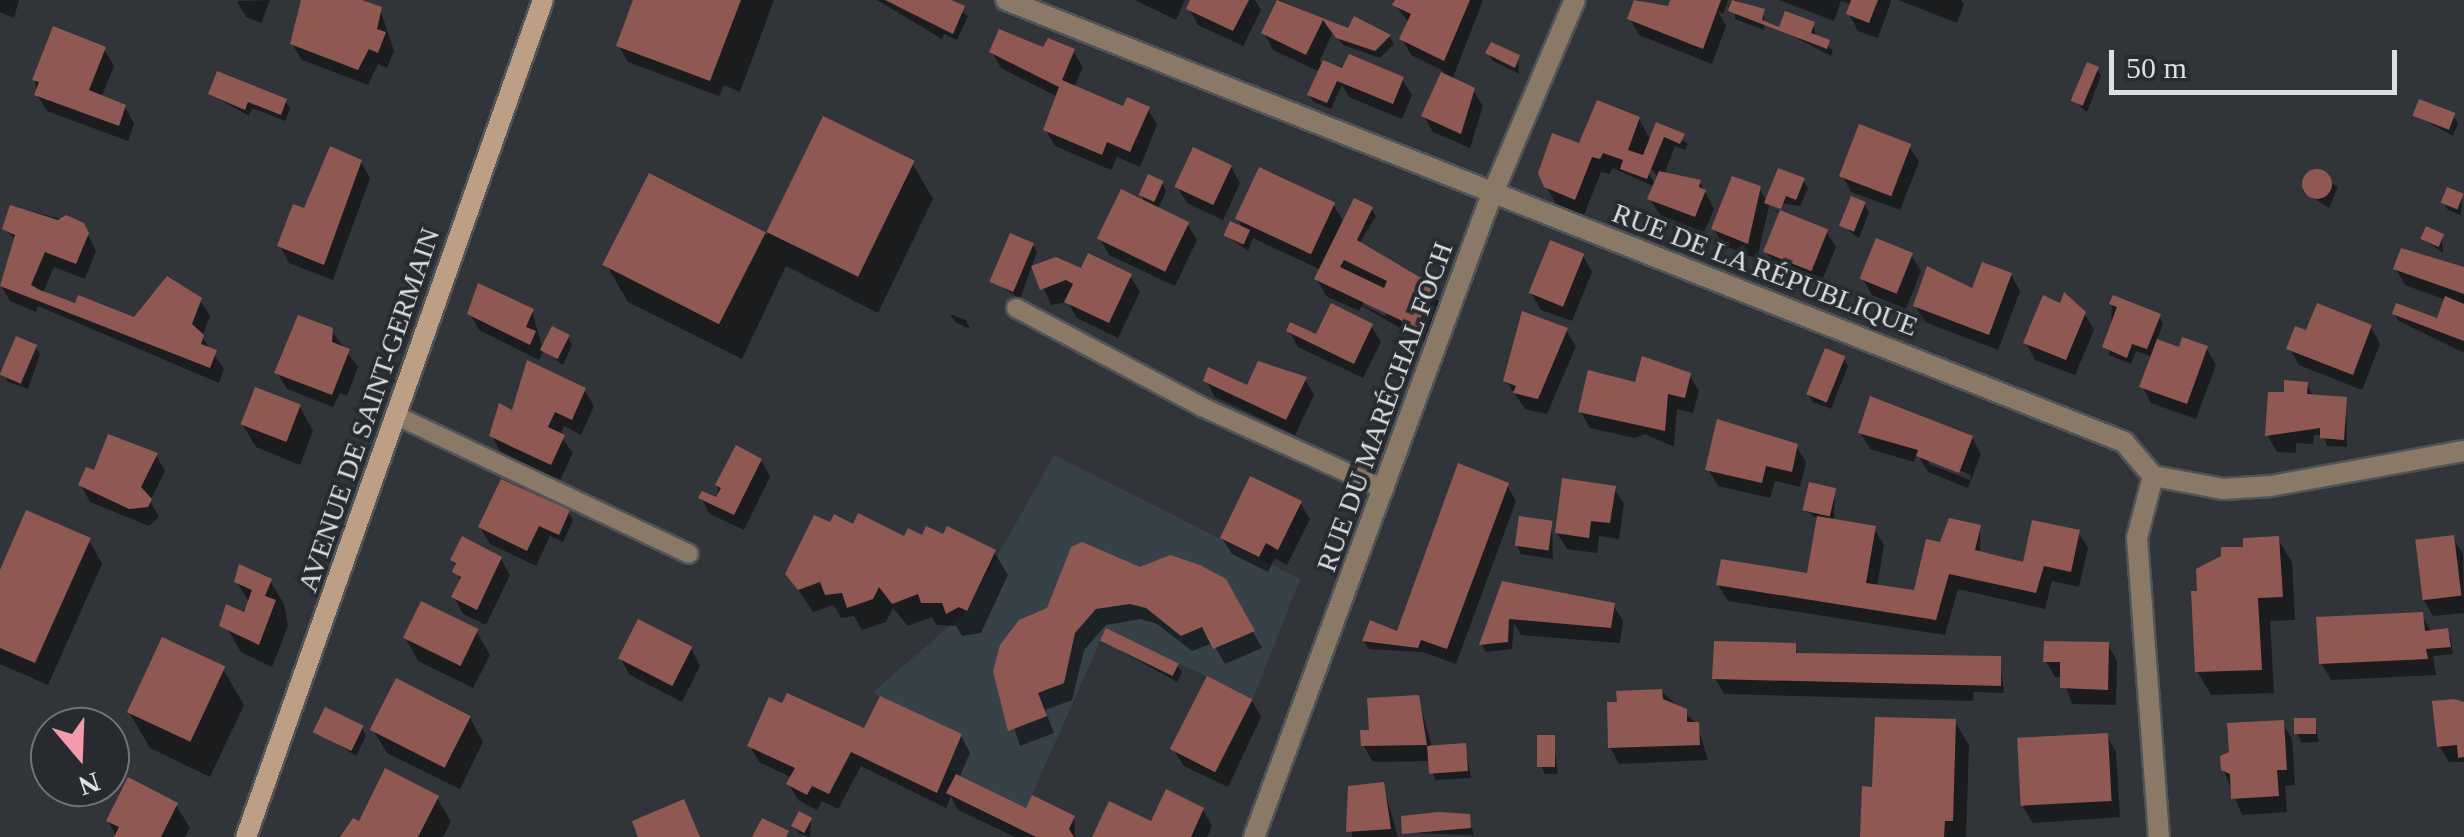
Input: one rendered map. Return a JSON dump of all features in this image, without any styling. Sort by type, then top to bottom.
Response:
[{"type":"main road","name":"AVENUE DE SAINT-GERMAIN","points":[[247,837],[542,0]]},
{"type":"street","name":"RUE DE LA RÉPUBLIQUE","points":[[1006,0],[2124,442],[2153,476]]},
{"type":"street","name":"RUE DU MARÉCHAL FOCH","points":[[1254,837],[1494,194],[1575,0]]},
{"type":"street","points":[[2159,837],[2138,538],[2153,476],[2223,489],[2270,486],[2464,452]]},
{"type":"lane","points":[[1016,308],[1202,407],[1384,489]]},
{"type":"lane","points":[[395,415],[689,554]]},
{"type":"shaded area","points":[[1054,455],[1300,579],[1253,699],[1106,628],[1026,808],[946,768],[962,734],[872,693],[967,611]]},
{"type":"building","points":[[301,0],[362,0],[382,7],[377,29],[386,32],[378,53],[369,49],[358,70],[290,44]]},
{"type":"building","points":[[633,0],[741,0],[710,81],[616,46]]},
{"type":"building","points":[[885,0],[951,0],[965,6],[953,34]]},
{"type":"building","points":[[1190,0],[1249,0],[1233,31],[1186,9]]},
{"type":"building","points":[[1277,0],[1348,28],[1354,16],[1391,35],[1375,51],[1336,38],[1323,20],[1306,55],[1261,33]]},
{"type":"building","points":[[1395,0],[1470,0],[1444,61],[1399,39],[1411,14],[1392,5]]},
{"type":"building","points":[[1634,0],[1668,6],[1670,0],[1721,0],[1703,49],[1627,19]]},
{"type":"building","points":[[1732,0],[1765,9],[1762,20],[1779,27],[1785,11],[1815,22],[1811,33],[1830,40],[1827,49],[1728,11]]},
{"type":"building","points":[[1851,0],[1878,0],[1869,23],[1846,14]]},
{"type":"building","points":[[53,26],[106,47],[89,90],[126,105],[119,126],[34,95],[39,82],[32,80]]},
{"type":"building","points":[[999,29],[1043,47],[1048,38],[1075,49],[1062,80],[1123,106],[1127,97],[1150,107],[1130,152],[1107,142],[1102,155],[1043,130],[1059,87],[989,52]]},
{"type":"building","points":[[1491,42],[1520,55],[1515,68],[1485,53]]},
{"type":"building","points":[[1349,54],[1404,77],[1393,104],[1337,81],[1327,103],[1307,95],[1323,60],[1342,68]]},
{"type":"building","points":[[2087,62],[2099,67],[2083,106],[2071,101]]},
{"type":"building","points":[[217,71],[287,99],[281,115],[248,102],[245,110],[208,94]]},
{"type":"building","points":[[1441,72],[1475,88],[1461,134],[1421,116]]},
{"type":"building","points":[[2419,99],[2455,113],[2449,130],[2413,116]]},
{"type":"building","points":[[1597,100],[1640,117],[1628,150],[1643,155],[1656,122],[1685,134],[1680,144],[1664,137],[1647,179],[1620,169],[1623,160],[1603,153],[1600,159],[1592,157],[1575,200],[1544,187],[1538,173],[1552,133],[1579,143]]},
{"type":"building","points":[[823,116],[915,161],[858,277],[766,232]]},
{"type":"building","points":[[1859,124],[1911,144],[1891,196],[1839,176]]},
{"type":"building","points":[[330,146],[362,160],[324,265],[277,246],[293,204],[304,208]]},
{"type":"building","points":[[1193,147],[1232,165],[1213,205],[1174,187]]},
{"type":"building","points":[[1259,167],[1335,202],[1311,254],[1235,219]]},
{"type":"building","points":[[1778,168],[1805,178],[1796,200],[1786,196],[1781,209],[1764,203]]},
{"type":"building","points":[[2317,169],[2328,173],[2332,184],[2328,195],[2317,199],[2306,195],[2302,184],[2306,173]]},
{"type":"building","points":[[1659,171],[1701,180],[1699,187],[1706,190],[1695,217],[1647,199]]},
{"type":"building","points":[[649,173],[766,232],[719,324],[602,265]]},
{"type":"building","points":[[1148,174],[1164,181],[1154,202],[1139,195]]},
{"type":"building","points":[[1732,176],[1761,186],[1748,244],[1711,229]]},
{"type":"building","points":[[2447,187],[2464,194],[2457,210],[2441,203]]},
{"type":"building","points":[[1121,189],[1189,222],[1165,272],[1097,238]]},
{"type":"building","points":[[1851,196],[1866,202],[1854,232],[1839,226]]},
{"type":"building","points":[[1354,198],[1373,207],[1357,240],[1433,285],[1417,328],[1314,279]],"holes":[[[1344,260],[1387,281],[1384,288],[1340,267]]]},
{"type":"building","points":[[10,205],[58,220],[66,215],[84,223],[89,233],[76,264],[45,252],[31,285],[40,290],[75,303],[78,295],[134,317],[167,276],[202,298],[192,324],[204,335],[201,344],[217,350],[210,368],[0,286],[15,235],[2,229]]},
{"type":"building","points":[[1780,210],[1828,229],[1811,271],[1763,252]]},
{"type":"building","points":[[1230,221],[1250,230],[1244,245],[1223,236]]},
{"type":"building","points":[[2426,226],[2444,234],[2439,247],[2420,239]]},
{"type":"building","points":[[1010,233],[1034,243],[1013,292],[989,282]]},
{"type":"building","points":[[1876,238],[1913,253],[1897,294],[1860,279]]},
{"type":"building","points":[[1550,240],[1584,254],[1563,307],[1529,293]]},
{"type":"building","points":[[2401,248],[2464,267],[2464,294],[2393,269]]},
{"type":"building","points":[[1088,253],[1132,274],[1109,323],[1064,302],[1073,284],[1066,280],[1040,290],[1031,266],[1056,257],[1081,268]]},
{"type":"building","points":[[1982,262],[2012,273],[1989,335],[1913,306],[1927,266],[1972,288]]},
{"type":"building","points":[[478,283],[534,309],[526,327],[536,331],[530,345],[467,314]]},
{"type":"building","points":[[2064,292],[2086,312],[2066,360],[2023,343],[2043,295],[2060,303]]},
{"type":"building","points":[[2113,295],[2161,314],[2147,349],[2132,344],[2127,358],[2102,347],[2117,307],[2109,304]]},
{"type":"building","points":[[2445,296],[2464,304],[2464,341],[2392,314],[2396,303],[2437,318]]},
{"type":"building","points":[[1331,303],[1373,324],[1354,364],[1286,331],[1290,322],[1316,334]]},
{"type":"building","points":[[2317,303],[2372,325],[2353,375],[2286,349],[2295,326],[2306,330]]},
{"type":"building","points":[[1522,311],[1568,328],[1538,399],[1513,393],[1516,386],[1503,381]]},
{"type":"building","points":[[298,315],[333,328],[332,342],[350,349],[332,395],[274,373]]},
{"type":"building","points":[[552,326],[570,335],[558,359],[540,350]]},
{"type":"building","points":[[16,336],[37,345],[21,384],[0,375]]},
{"type":"building","points":[[2182,337],[2208,346],[2187,404],[2139,387],[2157,339],[2179,347]]},
{"type":"building","points":[[1825,348],[1845,356],[1827,403],[1806,394]]},
{"type":"building","points":[[1642,356],[1691,373],[1685,398],[1668,394],[1665,431],[1578,412],[1588,370],[1635,382]]},
{"type":"building","points":[[527,360],[586,388],[572,420],[555,412],[548,427],[565,435],[551,465],[489,436],[499,403],[512,410]]},
{"type":"building","points":[[1258,361],[1307,377],[1286,420],[1203,381],[1208,367],[1247,385]]},
{"type":"building","points":[[2284,380],[2308,382],[2307,394],[2347,397],[2344,440],[2320,438],[2320,428],[2265,436],[2268,392],[2284,392]]},
{"type":"building","points":[[255,387],[301,405],[286,442],[241,424]]},
{"type":"building","points":[[1870,396],[1973,436],[1959,473],[1916,456],[1918,450],[1858,433]]},
{"type":"building","points":[[1717,419],[1798,444],[1792,472],[1766,466],[1762,483],[1705,470]]},
{"type":"building","points":[[108,434],[158,453],[141,487],[152,499],[148,507],[129,509],[78,485],[86,467],[94,470]]},
{"type":"building","points":[[736,445],[762,459],[734,515],[698,498],[702,491],[716,497],[721,488],[715,485]]},
{"type":"building","points":[[1458,463],[1509,483],[1447,649],[1421,640],[1418,648],[1362,641],[1370,620],[1397,631]]},
{"type":"building","points":[[1250,476],[1302,501],[1278,550],[1266,543],[1259,557],[1220,538]]},
{"type":"building","points":[[1562,478],[1616,486],[1610,523],[1591,521],[1589,538],[1555,533]]},
{"type":"building","points":[[501,479],[570,510],[559,535],[539,526],[527,551],[478,527]]},
{"type":"building","points":[[1809,482],[1836,488],[1830,517],[1802,510]]},
{"type":"building","points":[[26,510],[91,538],[35,663],[0,648],[0,570]]},
{"type":"building","points":[[858,513],[904,536],[908,528],[922,535],[926,526],[943,534],[947,526],[996,550],[967,611],[959,607],[946,614],[942,603],[921,603],[918,594],[892,604],[879,587],[873,599],[847,608],[842,593],[825,595],[820,582],[798,590],[785,574],[814,515],[830,522],[834,514],[853,524]]},
{"type":"building","points":[[1519,516],[1553,521],[1548,550],[1515,546]]},
{"type":"building","points":[[1817,516],[1876,526],[1866,583],[1914,590],[1926,539],[1940,542],[1949,518],[1981,525],[1975,550],[2023,562],[2032,520],[2080,530],[2071,572],[2044,566],[2036,593],[1949,574],[1936,620],[1716,585],[1721,559],[1807,573]]},
{"type":"building","points":[[2454,535],[2461,596],[2423,600],[2415,540]]},
{"type":"building","points":[[462,536],[502,557],[477,610],[451,597],[461,577],[452,572],[456,563],[450,560]]},
{"type":"building","points":[[2279,536],[2283,597],[2258,598],[2262,670],[2195,672],[2191,591],[2197,591],[2196,569],[2221,556],[2221,547],[2243,547],[2243,538]]},
{"type":"building","points":[[1082,542],[1140,567],[1170,555],[1200,565],[1226,579],[1255,631],[1213,649],[1202,627],[1181,636],[1146,608],[1130,604],[1096,609],[1075,633],[1064,683],[1038,693],[1047,716],[1008,731],[993,671],[1000,645],[1019,620],[1047,608],[1071,547]]},
{"type":"building","points":[[239,564],[272,579],[265,596],[276,600],[259,645],[219,626],[226,604],[244,612],[252,590],[234,582]]},
{"type":"building","points":[[1502,581],[1615,603],[1611,628],[1509,619],[1508,642],[1479,645]]},
{"type":"building","points":[[421,601],[479,629],[461,666],[403,638]]},
{"type":"building","points":[[2423,612],[2425,631],[2448,628],[2451,647],[2426,649],[2428,659],[2319,664],[2316,617]]},
{"type":"building","points":[[638,619],[692,647],[672,686],[618,658]]},
{"type":"building","points":[[1106,628],[1179,664],[1173,676],[1100,641]]},
{"type":"building","points":[[162,637],[225,667],[190,742],[130,714],[129,707]]},
{"type":"building","points":[[1714,641],[1796,643],[1796,653],[2001,656],[2001,686],[1712,679]]},
{"type":"building","points":[[2044,641],[2109,642],[2108,690],[2060,688],[2060,662],[2043,662]]},
{"type":"building","points":[[1207,676],[1252,699],[1215,772],[1170,749]]},
{"type":"building","points":[[396,678],[471,716],[445,768],[370,730]]},
{"type":"building","points":[[1662,689],[1663,699],[1687,709],[1687,722],[1699,722],[1700,745],[1608,748],[1607,702],[1617,702],[1616,691]]},
{"type":"building","points":[[787,693],[864,728],[880,696],[962,734],[937,793],[851,752],[829,794],[812,786],[807,795],[786,784],[795,768],[747,746],[769,697],[782,703]]},
{"type":"building","points":[[1419,695],[1427,745],[1361,746],[1360,730],[1369,730],[1367,698]]},
{"type":"building","points":[[2432,701],[2464,702],[2464,757],[2458,758],[2457,745],[2437,747]]},
{"type":"building","points":[[325,707],[364,726],[351,751],[313,732]]},
{"type":"building","points":[[1875,717],[1956,719],[1953,821],[1945,821],[1944,837],[1860,837],[1862,786],[1872,787]]},
{"type":"building","points":[[2294,718],[2316,718],[2316,734],[2294,734]]},
{"type":"building","points":[[2284,720],[2287,770],[2277,770],[2279,796],[2231,799],[2230,774],[2221,770],[2220,756],[2229,752],[2227,723]]},
{"type":"building","points":[[2108,733],[2112,801],[2021,806],[2017,738]]},
{"type":"building","points":[[1537,735],[1555,735],[1555,767],[1537,767]]},
{"type":"building","points":[[1466,743],[1468,771],[1429,774],[1427,746]]},
{"type":"building","points":[[385,768],[439,796],[418,837],[340,837],[353,818],[359,821]]},
{"type":"building","points":[[956,774],[1026,808],[1032,795],[1075,816],[1069,829],[1074,837],[1036,837],[946,793]]},
{"type":"building","points":[[130,778],[178,803],[161,837],[114,837],[119,827],[106,821],[113,807],[130,807]]},
{"type":"building","points":[[1384,782],[1391,829],[1346,832],[1348,786]]},
{"type":"building","points":[[1166,789],[1204,808],[1191,837],[1092,837],[1109,801],[1151,821]]},
{"type":"building","points":[[684,799],[700,837],[638,837],[632,821]]},
{"type":"building","points":[[799,811],[812,818],[804,833],[791,826]]},
{"type":"building","points":[[1470,814],[1471,828],[1402,834],[1401,816]]},
{"type":"building","points":[[762,818],[789,831],[786,837],[752,837]]}]
